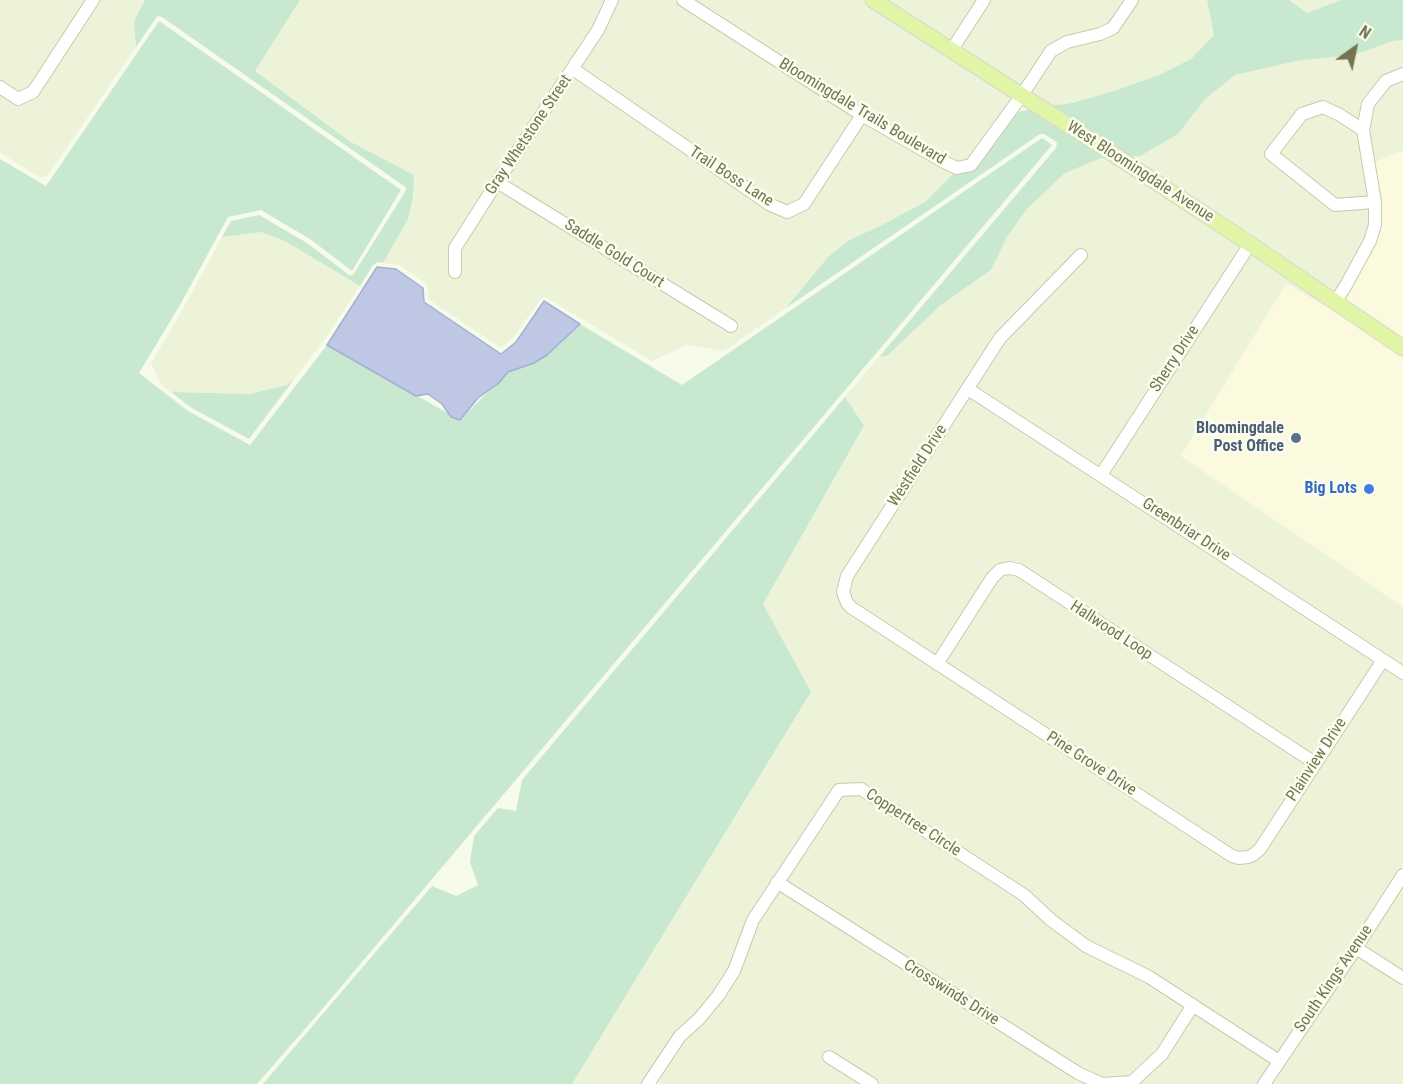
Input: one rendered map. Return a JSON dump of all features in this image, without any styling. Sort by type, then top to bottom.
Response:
[{"type":"main road","name":"West Bloomingdale Avenue","points":[[873,0],[1107,150],[1403,348]]},
{"type":"street","points":[[0,87],[18,99],[33,92],[93,0]]},
{"type":"street","name":"Gray Whetstone Street","points":[[455,272],[455,248],[496,182],[598,30],[612,0]]},
{"type":"street","name":"Bloomingdale Trails Boulevard","points":[[683,0],[862,115],[957,168],[971,165],[1051,51],[1067,42],[1100,34],[1113,28],[1132,0]]},
{"type":"street","points":[[951,51],[984,0]]},
{"type":"street","name":"Trail Boss Lane","points":[[573,69],[769,204],[787,212],[804,204],[862,115]]},
{"type":"street","points":[[1335,302],[1370,241],[1375,225],[1375,202],[1363,130],[1368,104],[1386,81],[1403,74]]},
{"type":"street","points":[[1363,130],[1323,106],[1302,114],[1271,154],[1335,205],[1375,202]]},
{"type":"street","name":"Saddle Gold Court","points":[[496,182],[732,326]]},
{"type":"street","name":"Sherry Drive","points":[[1101,475],[1250,244]]},
{"type":"street","name":"Westfield Drive","points":[[937,664],[852,608],[844,597],[843,587],[847,576],[1000,338],[1081,255]]},
{"type":"street","name":"Greenbriar Drive","points":[[968,388],[1403,673]]},
{"type":"street","name":"Hallwood Loop","points":[[937,664],[992,578],[1000,570],[1014,569],[1315,763]]},
{"type":"street","name":"Plainview Drive","points":[[1248,857],[1260,849],[1383,660]]},
{"type":"street","name":"Pine Grove Drive","points":[[937,664],[1232,856],[1248,857]]},
{"type":"street","name":"Coppertree Circle","points":[[649,1084],[680,1036],[698,1020],[729,979],[753,920],[839,790],[861,789],[1024,895],[1051,920],[1086,946],[1149,977],[1279,1061]]},
{"type":"street","name":"South Kings Avenue","points":[[1264,1084],[1403,874]]},
{"type":"street","name":"Crosswinds Drive","points":[[777,882],[1078,1073],[1102,1084],[1132,1083]]},
{"type":"street","points":[[1356,948],[1403,978]]},
{"type":"street","points":[[1132,1083],[1162,1054],[1193,1005]]},
{"type":"street","points":[[829,1057],[872,1084]]},
{"type":"shaded area","points":[[0,0],[87,0],[29,88],[18,92],[0,80]]},
{"type":"shaded area","points":[[99,0],[145,0],[134,21],[136,47],[48,175],[41,178],[0,153],[0,94],[34,100]]},
{"type":"shaded area","points":[[145,0],[300,0],[255,71],[349,141],[414,175],[413,196],[408,219],[383,263],[378,262],[373,265],[360,286],[285,241],[261,232],[222,237],[231,221],[259,215],[307,243],[349,275],[353,275],[406,188],[162,17],[156,18],[136,47],[134,21]]},
{"type":"shaded area","points":[[300,0],[607,0],[593,28],[449,249],[450,278],[460,277],[460,249],[498,189],[733,334],[739,324],[504,180],[574,77],[766,209],[789,217],[863,122],[954,173],[925,202],[849,240],[828,257],[786,308],[724,351],[686,345],[652,361],[545,297],[541,299],[513,338],[501,348],[428,299],[426,284],[399,265],[383,263],[408,219],[414,175],[349,141],[255,71]]},
{"type":"shaded area","points":[[618,0],[673,0],[854,117],[800,199],[787,206],[772,199],[580,68]]},
{"type":"shaded area","points":[[694,0],[862,0],[1014,97],[966,161],[958,162],[865,110]]},
{"type":"shaded area","points":[[884,0],[978,0],[950,43]]},
{"type":"shaded area","points":[[990,0],[1126,0],[1110,24],[1099,29],[1067,36],[1021,88],[959,48]]},
{"type":"shaded area","points":[[1138,0],[1207,0],[1214,35],[1191,59],[1159,75],[1114,91],[1072,103],[1048,106],[1030,93],[1055,55],[1069,47],[1117,31]]},
{"type":"shaded area","points":[[1207,0],[1289,0],[1307,13],[1341,0],[1403,0],[1403,40],[1393,41],[1354,55],[1296,61],[1235,75],[1205,99],[1178,134],[1140,156],[1126,156],[1048,106],[1072,103],[1114,91],[1159,75],[1191,59],[1214,35]]},
{"type":"shaded area","points":[[1289,0],[1341,0],[1307,13]]},
{"type":"shaded area","points":[[159,21],[401,190],[352,271],[310,239],[261,210],[228,217],[180,305],[139,373],[188,411],[250,445],[327,345],[460,420],[508,372],[547,355],[580,324],[682,385],[1042,138],[1052,145],[257,1084],[0,1084],[0,159],[46,186]]},
{"type":"shaded area","points":[[1403,40],[1403,68],[1359,121],[1343,110],[1321,101],[1267,150],[1332,209],[1370,208],[1370,224],[1365,239],[1334,294],[1126,156],[1178,134],[1205,99],[1235,75],[1296,61],[1354,55],[1393,41]]},
{"type":"shaded area","points":[[1403,80],[1403,151],[1374,162],[1369,131],[1373,106],[1389,85]]},
{"type":"shaded area","points":[[1032,109],[1104,157],[1065,173],[1027,209],[1007,237],[991,270],[941,305],[887,356],[879,357],[1056,148],[1055,141],[1040,134],[786,308],[828,257],[849,240],[925,202],[954,173],[972,171],[1016,112]]},
{"type":"shaded area","points":[[1322,113],[1358,134],[1369,197],[1338,199],[1278,152],[1305,118]]},
{"type":"shaded area","points":[[1403,151],[1403,341],[1342,300],[1380,226],[1381,197],[1374,162]]},
{"type":"shaded area","points":[[1104,157],[1242,246],[1100,467],[976,386],[1005,341],[1088,255],[1081,247],[1008,321],[840,580],[839,601],[849,613],[1229,861],[1245,865],[1253,862],[1384,667],[1403,680],[1403,865],[1278,1054],[1152,972],[1089,941],[1054,916],[1027,890],[864,784],[839,784],[714,993],[642,1084],[572,1084],[811,693],[763,604],[864,427],[845,397],[879,357],[887,356],[941,305],[991,270],[1007,237],[1027,209],[1065,173]]},
{"type":"shaded area","points":[[261,232],[285,241],[360,286],[323,342],[287,385],[249,394],[171,392],[160,383],[151,363],[222,237]]},
{"type":"shaded area","points":[[1251,252],[1332,307],[1331,310],[1286,284],[1181,456],[1403,607],[1403,666],[1109,473]]},
{"type":"shaded area","points":[[1286,283],[1330,309],[1332,307],[1403,355],[1403,607],[1181,456]]},
{"type":"shaded area","points":[[295,378],[249,439],[190,407],[171,392],[249,394],[287,385]]},
{"type":"shaded area","points":[[969,396],[1375,662],[1314,756],[1016,563],[1009,562],[935,656],[855,604],[848,591],[852,578]]},
{"type":"shaded area","points":[[845,397],[864,426],[763,604],[811,692],[572,1084],[263,1084],[432,886],[456,896],[478,885],[470,862],[474,836],[498,808],[516,811],[522,780]]},
{"type":"shaded area","points":[[1002,575],[1016,576],[1308,765],[1256,845],[1247,852],[1235,851],[944,662],[996,581]]},
{"type":"shaded area","points":[[859,794],[1020,900],[1047,925],[1083,951],[1146,982],[1185,1007],[1158,1051],[1130,1076],[1103,1078],[1081,1068],[785,880],[841,795]]},
{"type":"shaded area","points":[[1403,884],[1403,972],[1364,946]]},
{"type":"shaded area","points":[[779,890],[1088,1084],[882,1084],[828,1049],[822,1059],[861,1084],[661,1084],[656,1081],[684,1039],[702,1023],[757,922]]},
{"type":"shaded area","points":[[1357,955],[1403,985],[1403,1084],[1271,1084]]},
{"type":"shaded area","points":[[1194,1012],[1271,1063],[1258,1084],[1138,1084]]},
{"type":"water","points":[[377,267],[396,269],[423,288],[424,302],[501,354],[516,342],[544,301],[580,324],[547,355],[534,363],[508,372],[499,383],[478,398],[460,420],[451,417],[442,404],[428,394],[416,396],[327,345]]},
{"type":"place","name":"Bloomingdale Post Office","points":[[1296,438]]},
{"type":"place","name":"Big Lots","points":[[1369,489]]}]
